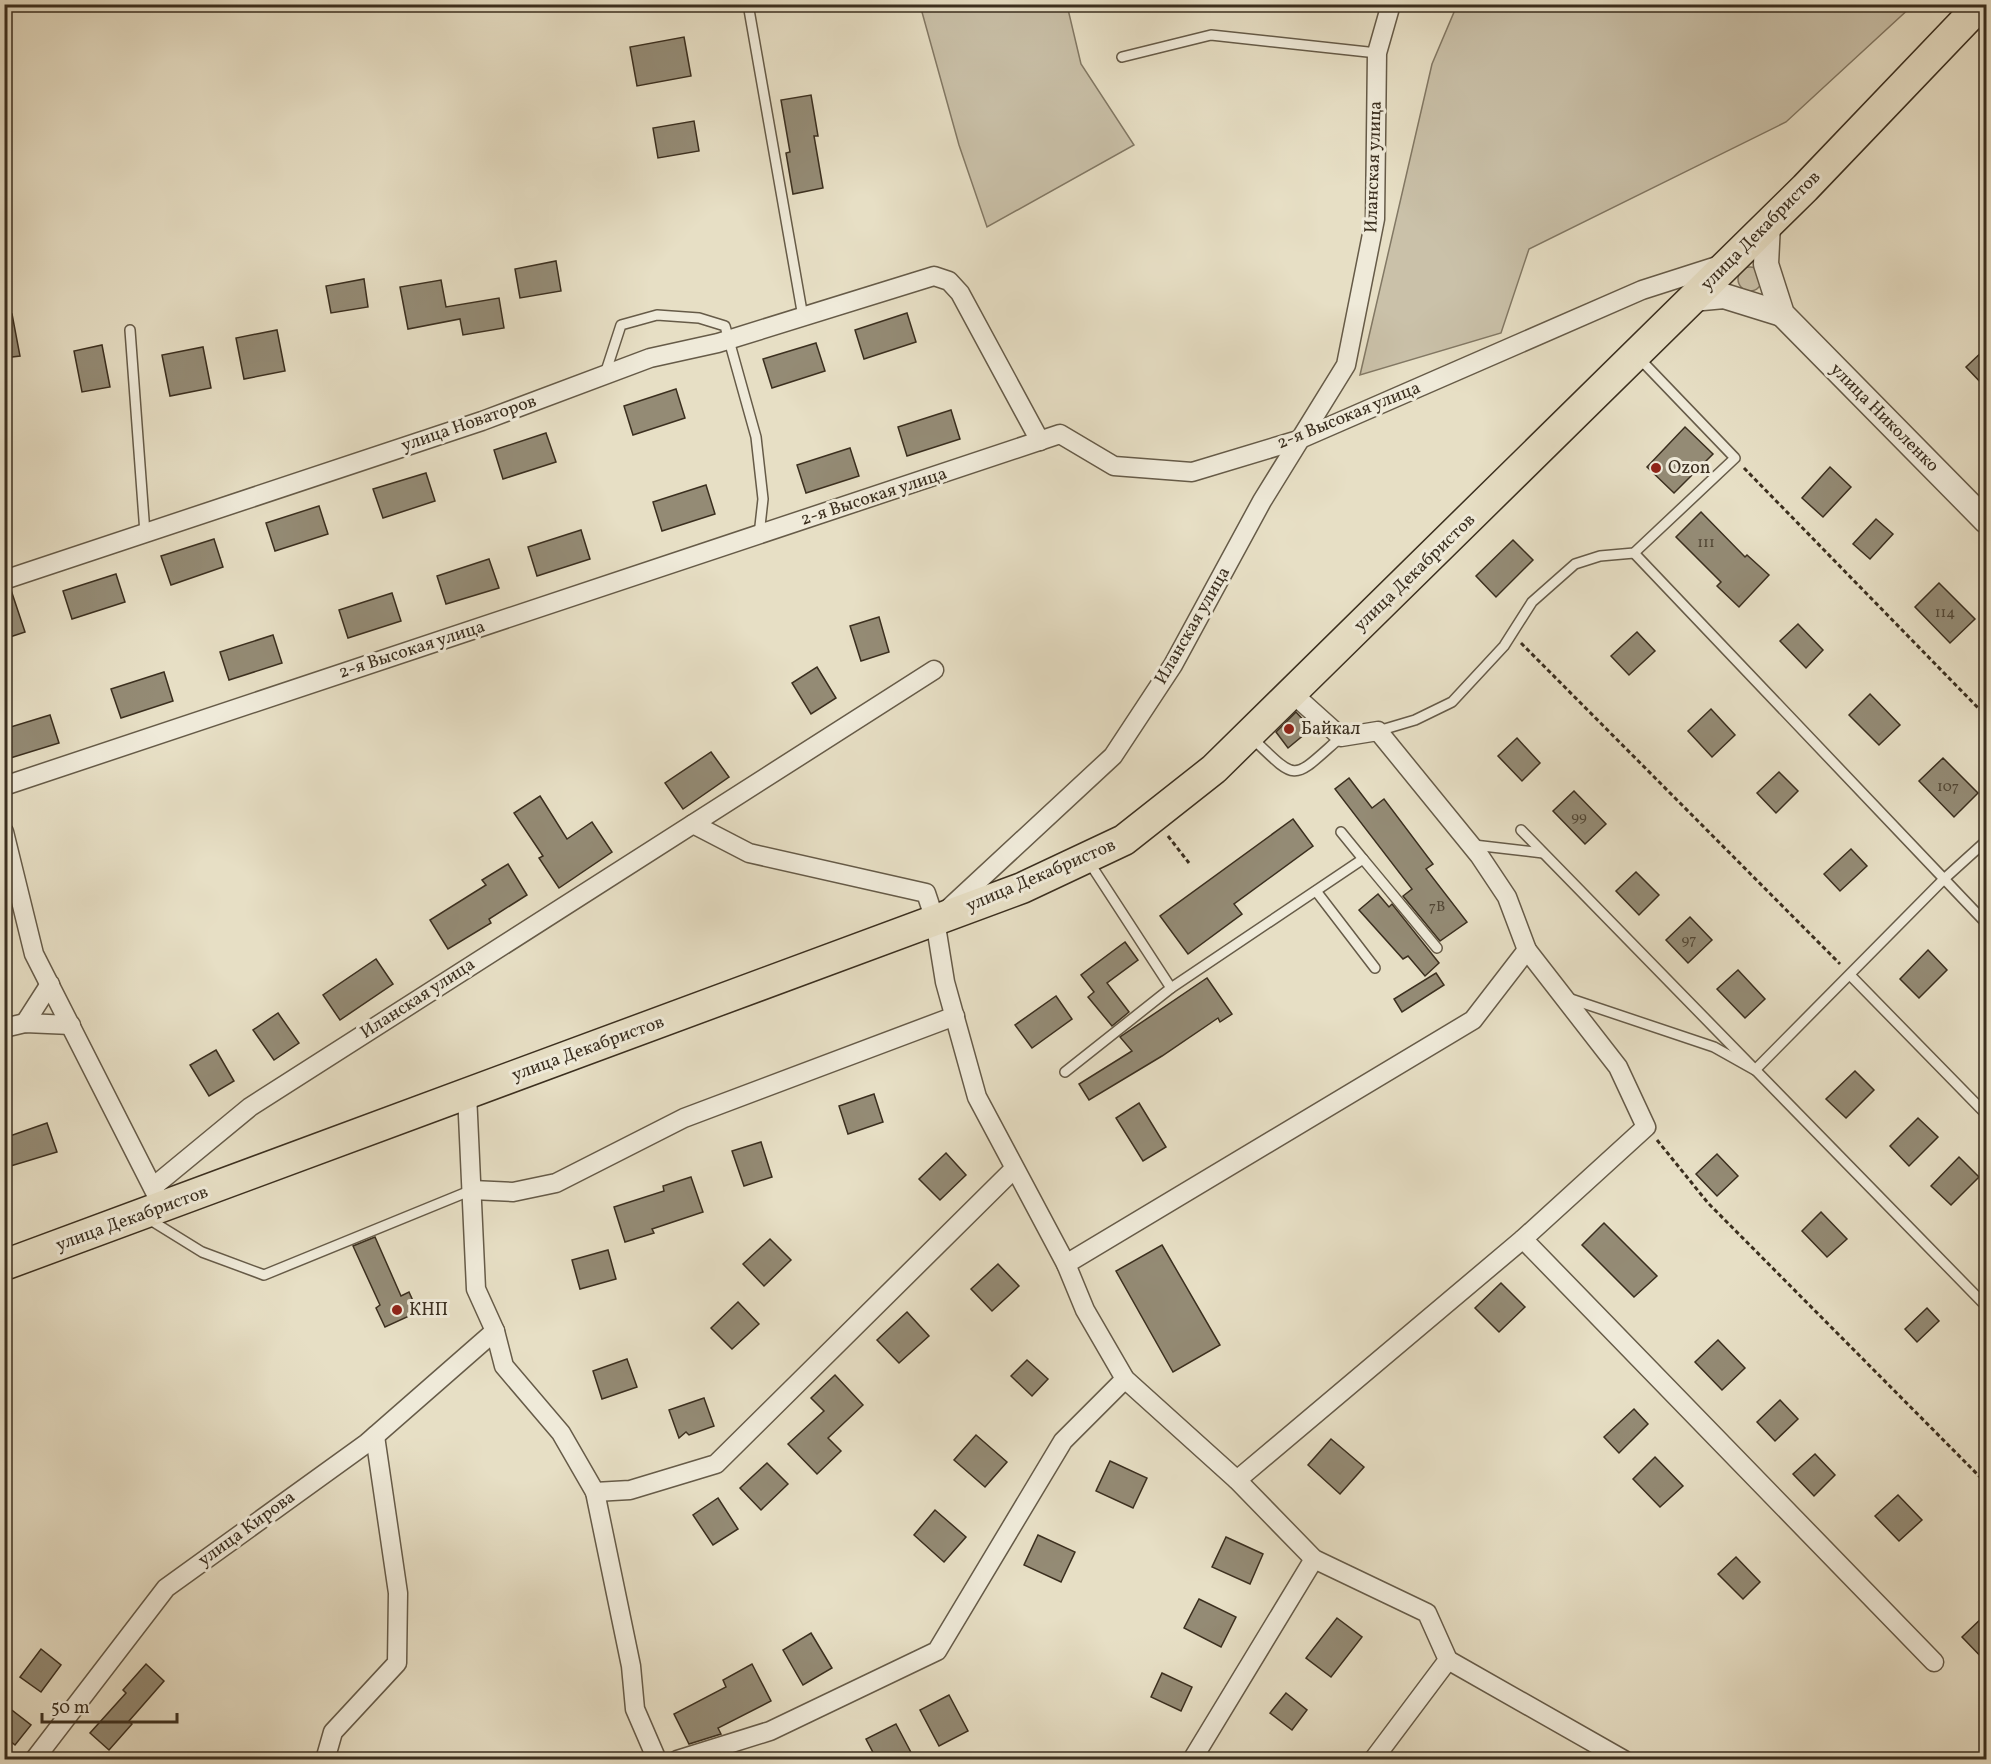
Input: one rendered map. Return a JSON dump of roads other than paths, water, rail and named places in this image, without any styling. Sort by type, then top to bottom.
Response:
[{"type":"main road","name":"улица Декабристов","points":[[4,1265],[153,1203],[467,1094],[1022,888],[1124,840],[1214,769],[1980,14]]},
{"type":"street","name":"Иланская улица","points":[[935,920],[1113,756],[1173,665],[1298,440],[1346,365],[1375,219],[1377,53],[1391,4]]},
{"type":"street","points":[[1768,224],[1766,264],[1782,314]]},
{"type":"street","name":"2-я Высокая улица","points":[[4,786],[1060,434],[1114,466],[1192,472],[1298,440],[1642,290],[1730,262]]},
{"type":"street","name":"улица Новаторов","points":[[4,580],[482,421],[650,358],[728,341],[934,276],[949,281],[960,293],[1040,441]]},
{"type":"street","points":[[1692,299],[1725,296],[1782,314]]},
{"type":"street","name":"улица Николенко","points":[[1782,314],[1986,521]]},
{"type":"street","name":"Иланская улица","points":[[153,1203],[250,1107],[934,670]]},
{"type":"street","points":[[1237,1480],[1523,1239],[1646,1127],[1618,1067],[1527,950],[1507,897],[1471,845],[1378,731],[1341,737],[1292,693]]},
{"type":"street","points":[[693,824],[749,853],[926,893],[935,920],[945,982],[977,1097],[1066,1264],[1085,1310],[1125,1379],[1237,1480],[1314,1559],[1427,1613],[1448,1660],[1624,1760]]},
{"type":"street","points":[[4,832],[34,954],[71,1025],[153,1203]]},
{"type":"street","points":[[1066,1264],[1473,1020],[1527,950]]},
{"type":"street","points":[[24,1023],[50,984]]},
{"type":"street","points":[[472,1190],[513,1192],[556,1183],[684,1118],[955,1016]]},
{"type":"street","points":[[4,1028],[24,1023],[71,1025]]},
{"type":"street","points":[[467,1094],[476,1289],[495,1331],[504,1366],[561,1433],[595,1492],[631,1666],[635,1709],[657,1760]]},
{"type":"street","points":[[595,1492],[630,1490],[716,1464],[1014,1169]]},
{"type":"street","points":[[1523,1239],[1934,1662]]},
{"type":"street","name":"улица Кирова","points":[[34,1760],[166,1587],[375,1436],[495,1331]]},
{"type":"street","points":[[676,1760],[770,1731],[937,1651],[1063,1441],[1125,1379]]},
{"type":"street","points":[[325,1760],[333,1732],[397,1663],[398,1593],[375,1436]]},
{"type":"street","points":[[1192,1760],[1314,1559]]},
{"type":"street","points":[[1373,1760],[1448,1660]]},
{"type":"lane","points":[[748,4],[802,317]]},
{"type":"lane","points":[[1122,57],[1211,35],[1377,53]]},
{"type":"lane","points":[[605,374],[621,326],[657,315],[699,318],[725,326],[756,437],[763,499],[759,535]]},
{"type":"lane","points":[[130,330],[145,533]]},
{"type":"lane","points":[[1378,731],[1415,720],[1452,702],[1511,634],[1532,602],[1575,564],[1600,556],[1634,554],[1735,458],[1636,355]]},
{"type":"lane","points":[[1634,554],[1986,923]]},
{"type":"lane","points":[[1249,735],[1287,771],[1295,772],[1306,768],[1341,737]]},
{"type":"lane","points":[[1521,830],[1986,1306]]},
{"type":"lane","points":[[1341,832],[1437,948]]},
{"type":"lane","points":[[1755,1070],[1944,879],[1986,841]]},
{"type":"lane","points":[[1471,845],[1543,853]]},
{"type":"lane","points":[[1086,858],[1171,988]]},
{"type":"lane","points":[[1065,1072],[1171,988],[1363,859]]},
{"type":"lane","points":[[1316,891],[1375,968]]},
{"type":"lane","points":[[1850,975],[1986,1114]]},
{"type":"lane","points":[[1563,996],[1714,1047],[1755,1070]]},
{"type":"lane","points":[[153,1203],[202,1252],[264,1275],[472,1190]]},
{"type":"place","name":"Ozon","points":[[1656,468]]},
{"type":"place","name":"Байкал","points":[[1289,729]]},
{"type":"place","name":"КНП","points":[[397,1310]]}]
